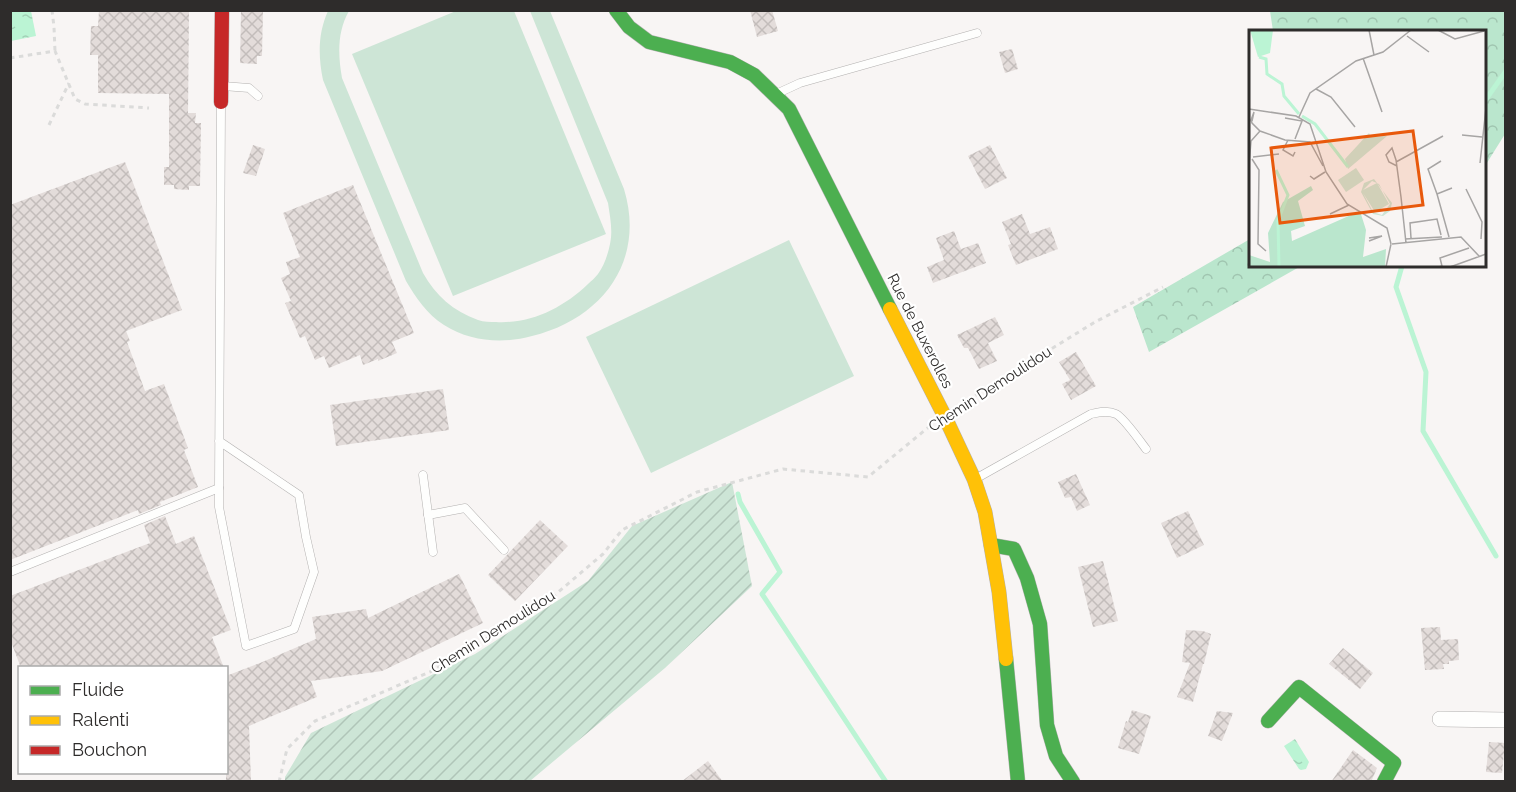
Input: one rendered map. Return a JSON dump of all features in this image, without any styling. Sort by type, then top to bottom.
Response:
[{"type":"street","points":[[221,102],[222,10]]},
{"type":"street","name":"Rue de Buxerolles","points":[[616,10],[629,27],[649,42],[730,62],[754,75],[789,109],[974,479],[985,512],[999,592],[1018,782]]},
{"type":"street","points":[[991,545],[1014,549],[1028,578],[1040,624],[1047,725],[1056,756],[1074,782]]},
{"type":"street","points":[[1268,721],[1299,687],[1394,763],[1384,782]]},
{"type":"street","points":[[1440,718],[1506,720]]},
{"type":"lane","points":[[774,94],[800,83],[976,33]]},
{"type":"lane","points":[[221,86],[249,88],[258,96]]},
{"type":"lane","points":[[219,441],[299,495],[314,572],[294,628],[246,646],[219,507],[219,441],[221,102]]},
{"type":"lane","points":[[974,479],[1091,414],[1101,411],[1116,414],[1146,449]]},
{"type":"lane","points":[[423,475],[434,552]]},
{"type":"lane","points":[[10,572],[219,488]]},
{"type":"lane","points":[[428,515],[465,508],[504,550]]},
{"type":"path","points":[[52,10],[55,51],[75,99],[85,104],[149,108]]},
{"type":"path","points":[[10,58],[55,51]]},
{"type":"path","points":[[49,125],[69,83]]},
{"type":"path","name":"Chemin Demoulidou","points":[[279,782],[287,748],[315,721],[432,671],[543,605],[603,554],[622,530],[698,492],[783,469],[868,477],[944,415],[1095,322],[1163,287]]},
{"type":"green space","points":[[1270,11],[1505,11],[1505,134],[1486,164],[1486,30],[1273,30]]},
{"type":"green space","points":[[1249,240],[1249,267],[1299,267],[1149,352],[1133,307]]},
{"type":"shaded area","points":[[328,11],[349,11],[342,27],[340,44],[342,78],[423,273],[440,296],[453,307],[485,322],[509,322],[546,313],[578,293],[598,274],[606,260],[610,244],[608,203],[530,11],[550,11],[624,189],[629,215],[629,240],[623,263],[612,283],[598,301],[579,316],[557,328],[521,339],[499,341],[476,338],[454,331],[427,311],[406,281],[323,80],[320,45],[322,28]]},
{"type":"shaded area","points":[[456,11],[514,11],[606,234],[453,296],[352,54]]},
{"type":"shaded area","points":[[789,240],[854,376],[651,473],[586,337]]},
{"type":"shaded area","points":[[732,482],[752,586],[665,668],[530,781],[285,781],[285,777],[311,733],[475,654],[588,581],[632,526]]},
{"type":"water","points":[[11,10],[31,11],[36,36],[11,41]]},
{"type":"water","points":[[1295,739],[1309,762],[1306,769],[1299,769],[1284,746]]},
{"type":"building","points":[[99,10],[189,10],[188,113],[196,113],[195,123],[201,123],[200,186],[189,186],[189,190],[174,189],[174,185],[164,185],[164,167],[169,167],[169,94],[98,93],[98,55],[90,55],[91,26],[98,26]]},
{"type":"building","points":[[241,10],[263,10],[262,56],[257,56],[257,64],[240,63]]},
{"type":"building","points":[[750,10],[772,10],[778,31],[757,37]]},
{"type":"building","points":[[1012,49],[1018,69],[1005,73],[999,52]]},
{"type":"building","points":[[253,145],[265,149],[256,176],[243,173]]},
{"type":"building","points":[[990,145],[1007,178],[985,189],[968,156]]},
{"type":"building","points":[[125,162],[182,310],[126,331],[130,341],[127,342],[145,391],[164,384],[188,448],[184,450],[198,487],[160,502],[161,505],[139,514],[138,510],[10,560],[10,205]]},
{"type":"building","points":[[353,185],[414,333],[392,342],[397,353],[378,361],[378,359],[363,365],[360,355],[329,368],[324,356],[315,360],[305,336],[300,338],[285,303],[291,301],[281,278],[290,274],[286,262],[300,257],[283,213]]},
{"type":"building","points":[[1022,214],[1030,234],[1050,227],[1058,249],[1016,265],[1002,222]]},
{"type":"building","points":[[954,231],[961,249],[978,243],[986,263],[933,283],[927,267],[944,260],[936,238]]},
{"type":"building","points":[[995,317],[1004,335],[988,343],[997,361],[979,369],[968,348],[964,348],[957,335]]},
{"type":"building","points":[[1076,352],[1096,386],[1071,400],[1062,384],[1070,380],[1059,362]]},
{"type":"building","points":[[443,389],[449,430],[336,446],[330,405]]},
{"type":"building","points":[[1076,474],[1090,505],[1077,511],[1071,497],[1065,498],[1058,482]]},
{"type":"building","points":[[1188,511],[1204,545],[1177,558],[1161,523]]},
{"type":"building","points":[[165,516],[176,544],[194,536],[231,630],[212,637],[223,666],[20,666],[10,639],[10,596],[150,543],[144,525]]},
{"type":"building","points":[[540,520],[568,546],[515,601],[488,575]]},
{"type":"building","points":[[1103,561],[1118,621],[1093,627],[1078,567]]},
{"type":"building","points":[[459,574],[483,623],[382,671],[311,681],[317,697],[249,726],[251,782],[226,782],[226,774],[228,774],[228,675],[316,639],[312,617],[366,609],[368,618]]},
{"type":"building","points":[[1440,627],[1441,640],[1458,639],[1459,660],[1443,664],[1444,669],[1425,670],[1421,628]]},
{"type":"building","points":[[1186,630],[1211,634],[1193,702],[1177,697],[1190,663],[1182,662]]},
{"type":"building","points":[[1343,648],[1373,673],[1360,689],[1329,664]]},
{"type":"building","points":[[1132,710],[1151,716],[1139,754],[1118,748],[1126,721],[1128,722]]},
{"type":"building","points":[[1217,711],[1233,713],[1222,741],[1208,736]]},
{"type":"building","points":[[1489,742],[1505,743],[1502,773],[1486,772]]},
{"type":"building","points":[[1353,750],[1377,768],[1371,782],[1331,782]]},
{"type":"building","points":[[708,761],[723,782],[681,782]]},
{"type":"waterway","points":[[1486,99],[1506,71]]},
{"type":"waterway","points":[[1402,267],[1396,287],[1426,372],[1423,431],[1496,556]]},
{"type":"waterway","points":[[738,494],[740,502],[780,572],[762,594],[886,782]]},
{"type":"traffic: fast","points":[[616,10],[629,27],[649,42],[730,62],[754,75],[789,109],[890,309]]},
{"type":"traffic: fast","points":[[991,545],[1014,549],[1027,578],[1040,624],[1047,725],[1056,756],[1073,782]]},
{"type":"traffic: fast","points":[[1006,659],[1018,782]]},
{"type":"traffic: fast","points":[[1268,721],[1299,687],[1394,763],[1384,782]]},
{"type":"traffic: slow","points":[[890,309],[974,479],[985,512],[999,592],[1006,659]]},
{"type":"traffic: jam","points":[[221,102],[222,10]]}]
